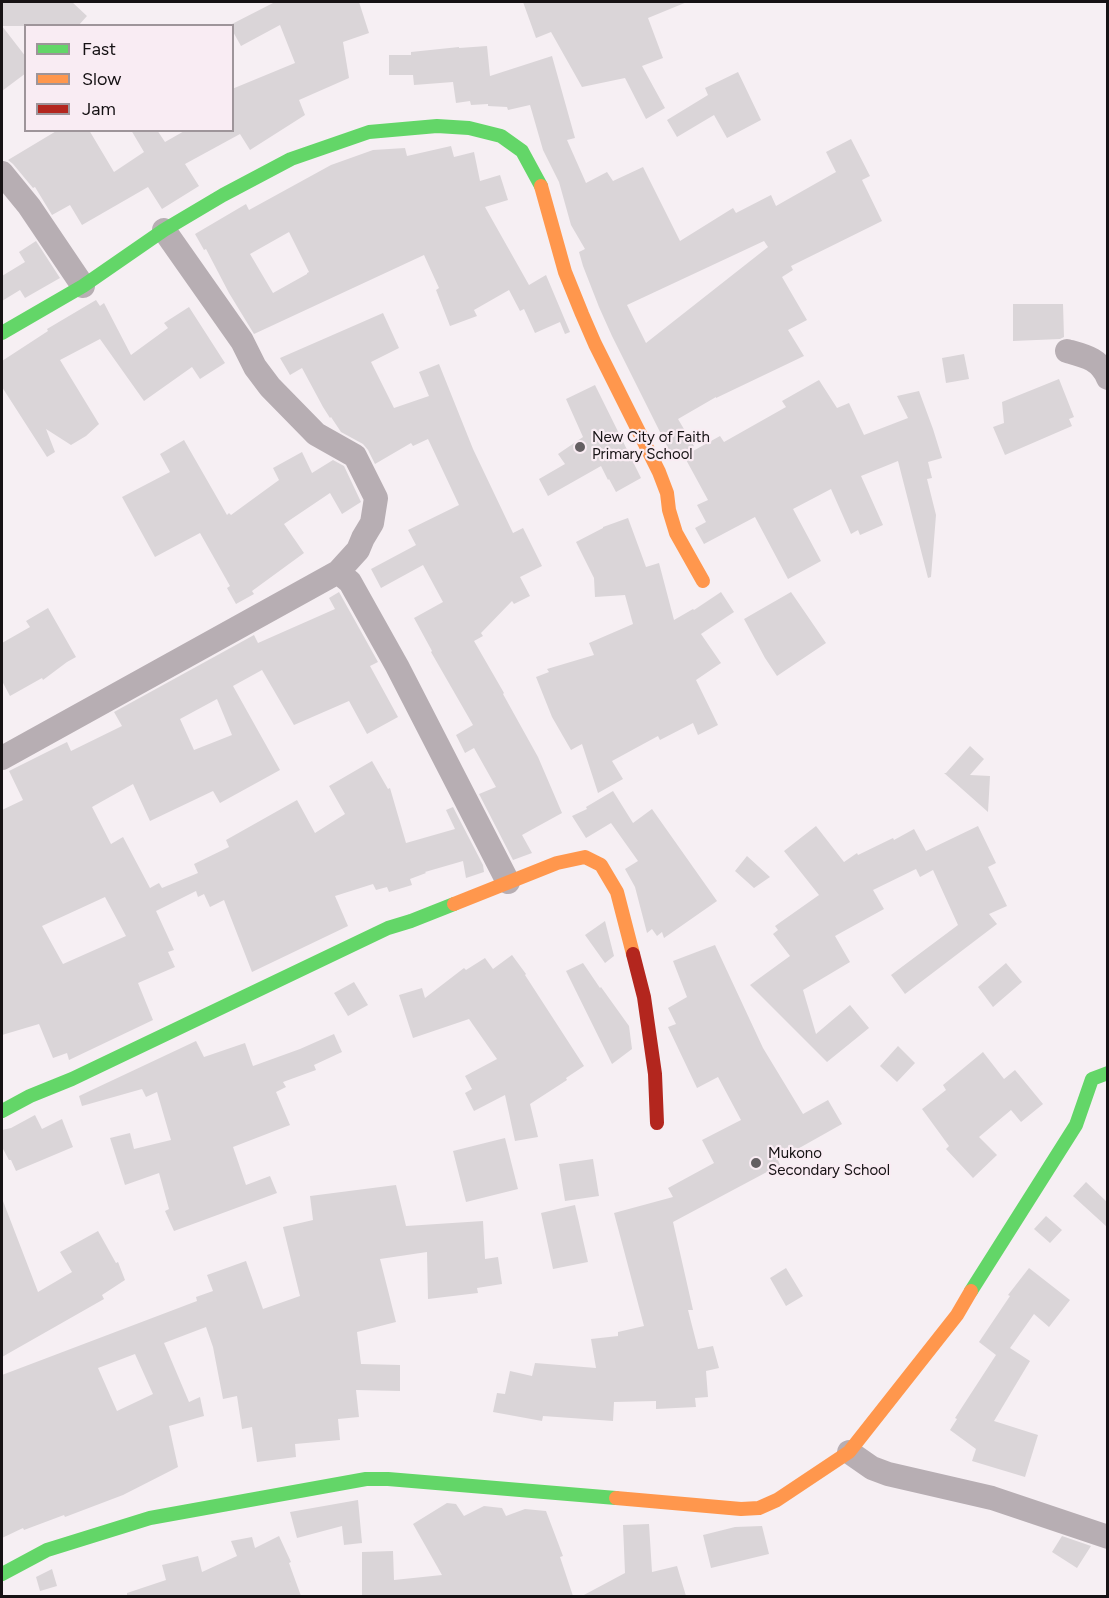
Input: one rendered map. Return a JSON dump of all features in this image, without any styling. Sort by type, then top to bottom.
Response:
[{"type":"street","points":[[2,333],[83,286],[164,230],[291,159],[369,132],[437,126],[469,128],[501,136],[522,151],[541,187],[565,272],[595,344],[659,472],[667,493],[676,533],[703,581]]},
{"type":"street","points":[[2,173],[29,206],[83,286]]},
{"type":"street","points":[[2,759],[338,572],[358,550],[372,523],[376,498],[355,456],[316,434],[270,387],[255,367],[242,341],[164,230]]},
{"type":"street","points":[[1068,351],[1091,358],[1105,371],[1107,378]]},
{"type":"street","points":[[338,572],[350,582],[397,666],[508,882]]},
{"type":"street","points":[[2,1111],[378,933],[557,863],[585,857],[602,865],[617,892],[644,997],[655,1074],[657,1123]]},
{"type":"street","points":[[2,1574],[47,1550],[150,1518],[366,1479],[741,1509],[759,1508],[777,1500],[849,1452],[957,1315],[1076,1125],[1092,1079],[1107,1073]]},
{"type":"street","points":[[849,1452],[872,1468],[888,1474],[992,1498],[1107,1537]]},
{"type":"building","points":[[2,2],[72,2],[87,16],[80,24],[2,26]]},
{"type":"building","points":[[275,2],[359,2],[369,33],[343,42],[349,78],[299,100],[305,115],[250,150],[240,134],[185,164],[199,186],[162,209],[148,187],[82,225],[70,205],[52,215],[35,187],[33,188],[8,160],[55,132],[90,132],[114,172],[144,152],[132,132],[158,132],[165,142],[182,132],[234,132],[234,88],[295,63],[280,25],[241,46],[234,34],[234,24],[232,24]]},
{"type":"building","points":[[523,2],[687,2],[648,18],[663,58],[642,66],[665,108],[646,119],[625,78],[582,87],[551,32],[536,38]]},
{"type":"building","points":[[2,26],[24,54],[24,74],[2,91]]},
{"type":"building","points":[[487,46],[490,76],[552,56],[575,138],[567,140],[586,183],[607,172],[613,181],[643,167],[680,241],[733,208],[736,213],[771,195],[776,206],[836,172],[826,152],[851,139],[870,176],[862,180],[882,221],[791,266],[793,270],[782,277],[807,320],[788,330],[804,356],[716,397],[678,419],[694,446],[673,458],[599,307],[579,252],[585,249],[571,225],[559,182],[543,150],[530,105],[508,110],[507,107],[488,106],[488,104],[471,105],[470,101],[456,103],[453,82],[414,85],[413,75],[389,75],[389,55],[411,55],[411,52]],"holes":[[[764,241],[768,247],[646,343],[627,305]]]},
{"type":"building","points":[[738,72],[761,120],[727,138],[714,115],[677,137],[667,120],[708,95],[705,88]]},
{"type":"building","points":[[451,146],[454,157],[474,152],[480,181],[500,175],[508,200],[485,207],[529,285],[546,275],[570,332],[565,334],[560,322],[535,333],[524,309],[520,311],[509,290],[474,310],[477,316],[450,326],[436,290],[439,288],[424,255],[254,334],[206,249],[204,250],[195,234],[246,204],[249,210],[331,165],[373,150],[405,148],[407,156]],"holes":[[[289,232],[309,272],[273,293],[250,254]]]},
{"type":"building","points":[[36,241],[60,278],[25,298],[20,290],[2,301],[2,276],[25,262],[19,252]]},
{"type":"building","points":[[96,300],[100,306],[104,303],[131,355],[168,328],[164,323],[189,307],[225,363],[200,379],[192,367],[144,401],[100,339],[60,360],[99,424],[86,436],[71,445],[46,429],[55,452],[47,457],[2,387],[2,361],[48,331],[47,329]]},
{"type":"building","points":[[1013,304],[1063,304],[1064,337],[1013,341]]},
{"type":"building","points":[[383,313],[399,348],[371,362],[394,408],[429,396],[419,372],[439,364],[473,449],[513,533],[523,528],[542,566],[520,577],[530,596],[514,604],[512,601],[481,633],[483,636],[474,641],[538,757],[562,813],[522,835],[532,853],[513,860],[479,794],[496,787],[474,748],[465,753],[456,735],[473,725],[414,618],[443,602],[423,565],[381,588],[371,569],[416,545],[408,530],[459,505],[428,439],[413,446],[411,443],[375,464],[363,444],[341,432],[330,418],[302,368],[290,375],[280,358]]},
{"type":"building","points":[[964,354],[969,379],[946,383],[942,358]]},
{"type":"building","points":[[1059,379],[1074,417],[1069,419],[1072,426],[1005,455],[993,427],[1004,423],[1002,402]]},
{"type":"building","points":[[819,380],[837,408],[849,403],[864,435],[908,418],[897,396],[919,391],[942,458],[928,462],[932,478],[927,479],[936,515],[931,577],[928,578],[898,461],[861,476],[883,525],[860,535],[858,530],[851,534],[831,489],[793,509],[821,561],[788,579],[755,517],[704,544],[695,528],[706,522],[697,505],[708,500],[684,456],[720,436],[724,442],[786,407],[782,401]]},
{"type":"building","points":[[595,385],[641,478],[616,492],[601,466],[548,496],[539,479],[565,464],[558,454],[583,437],[566,399]]},
{"type":"building","points":[[184,440],[227,515],[229,513],[231,515],[279,480],[273,468],[302,452],[312,473],[333,460],[344,466],[361,502],[342,514],[330,493],[284,524],[304,553],[252,591],[254,594],[236,604],[227,588],[230,586],[200,533],[155,557],[122,497],[170,472],[160,454]]},
{"type":"building","points":[[628,518],[646,567],[659,563],[674,620],[721,592],[734,612],[701,634],[721,663],[696,680],[718,725],[698,735],[693,723],[660,740],[658,736],[612,761],[623,779],[598,793],[582,744],[571,750],[552,717],[536,677],[549,672],[547,669],[594,655],[589,643],[633,624],[625,595],[595,597],[594,578],[576,542],[603,527]]},
{"type":"building","points":[[339,592],[378,662],[370,666],[398,717],[367,734],[349,701],[294,725],[262,670],[233,686],[280,770],[220,803],[213,791],[150,821],[133,784],[92,807],[111,844],[123,837],[150,888],[159,883],[162,888],[198,873],[194,864],[229,847],[226,840],[297,800],[315,833],[345,814],[329,786],[372,761],[388,789],[390,788],[406,843],[455,829],[446,810],[453,807],[483,865],[484,872],[466,878],[463,861],[425,872],[410,879],[412,885],[389,892],[387,887],[376,890],[373,884],[335,896],[348,926],[252,972],[224,900],[210,907],[204,894],[198,897],[196,891],[156,911],[174,950],[168,952],[175,967],[138,983],[153,1020],[69,1060],[67,1053],[53,1058],[39,1024],[2,1035],[2,810],[23,800],[9,771],[67,742],[71,751],[122,726],[114,712],[254,635],[258,643],[335,609],[329,598]],"holes":[[[217,699],[232,735],[194,750],[180,719]],[[105,897],[126,936],[63,964],[42,926]]]},
{"type":"building","points":[[791,592],[826,643],[777,676],[744,619]]},
{"type":"building","points":[[48,608],[76,657],[43,680],[42,678],[10,696],[2,681],[2,643],[30,627],[26,621]]},
{"type":"building","points":[[970,746],[984,759],[970,775],[990,776],[988,812],[944,773]]},
{"type":"building","points":[[613,791],[633,823],[652,809],[717,901],[664,938],[662,932],[657,936],[652,929],[647,933],[635,887],[625,869],[638,861],[611,823],[586,838],[572,816],[587,809],[586,807]]},
{"type":"building","points":[[816,826],[844,862],[857,853],[858,855],[893,838],[894,840],[914,829],[926,851],[978,826],[996,863],[988,867],[1007,906],[989,914],[997,924],[905,994],[891,975],[958,925],[933,870],[920,877],[916,869],[873,890],[884,909],[835,936],[850,962],[803,990],[816,1034],[850,1005],[869,1028],[827,1062],[750,985],[790,956],[773,934],[778,930],[775,926],[819,895],[784,851]]},
{"type":"building","points":[[747,856],[770,877],[754,888],[735,871]]},
{"type":"building","points":[[605,921],[614,956],[605,963],[585,935]]},
{"type":"building","points":[[715,945],[763,1048],[803,1114],[828,1100],[842,1124],[778,1160],[780,1165],[673,1222],[693,1310],[688,1310],[698,1349],[713,1346],[719,1368],[706,1371],[708,1397],[695,1398],[696,1407],[656,1409],[656,1401],[614,1402],[613,1421],[543,1416],[542,1421],[493,1412],[497,1393],[505,1394],[510,1371],[532,1376],[535,1363],[596,1368],[591,1339],[618,1336],[618,1332],[644,1326],[614,1213],[673,1197],[668,1188],[714,1163],[702,1140],[741,1120],[718,1077],[697,1088],[668,1027],[676,1024],[668,1008],[687,997],[673,961]]},
{"type":"building","points":[[512,955],[584,1066],[530,1104],[538,1137],[515,1141],[505,1095],[474,1111],[465,1093],[472,1089],[465,1076],[497,1059],[469,1019],[413,1038],[399,995],[422,988],[425,998],[464,968],[466,970],[485,958],[493,969]]},
{"type":"building","points":[[583,963],[629,1026],[632,1049],[612,1064],[566,971]]},
{"type":"building","points":[[1006,963],[1022,982],[993,1007],[978,987]]},
{"type":"building","points":[[354,982],[368,1005],[348,1016],[334,993]]},
{"type":"building","points":[[334,1034],[342,1052],[314,1065],[316,1070],[283,1082],[286,1087],[276,1092],[290,1125],[233,1147],[246,1185],[270,1176],[277,1193],[174,1231],[165,1211],[169,1209],[159,1173],[125,1185],[110,1138],[130,1133],[134,1149],[171,1140],[157,1092],[146,1097],[142,1089],[82,1106],[79,1096],[196,1041],[204,1057],[245,1043],[253,1066]]},
{"type":"building","points":[[898,1046],[915,1063],[897,1082],[880,1066]]},
{"type":"building","points":[[983,1052],[1004,1079],[1015,1070],[1043,1104],[1021,1122],[1011,1110],[979,1137],[997,1155],[973,1178],[946,1149],[949,1146],[922,1109],[946,1090],[943,1085]]},
{"type":"building","points":[[35,1115],[42,1129],[62,1119],[73,1147],[16,1171],[2,1147],[2,1130],[11,1128]]},
{"type":"building","points":[[505,1138],[518,1189],[466,1202],[453,1151]]},
{"type":"building","points":[[593,1159],[599,1196],[565,1201],[559,1164]]},
{"type":"building","points":[[1086,1182],[1107,1202],[1107,1227],[1073,1196]]},
{"type":"building","points":[[396,1185],[406,1226],[483,1221],[485,1259],[498,1257],[502,1284],[477,1288],[478,1293],[428,1299],[427,1252],[380,1259],[396,1322],[357,1332],[361,1364],[400,1365],[400,1391],[356,1390],[359,1417],[338,1419],[340,1440],[295,1444],[296,1457],[257,1462],[252,1427],[242,1429],[237,1396],[223,1399],[213,1347],[206,1327],[164,1343],[189,1402],[200,1397],[204,1416],[169,1426],[178,1467],[123,1495],[65,1517],[64,1515],[24,1530],[23,1528],[2,1538],[2,1375],[197,1301],[196,1297],[213,1291],[207,1275],[246,1261],[263,1309],[300,1296],[283,1227],[313,1220],[310,1196]],"holes":[[[135,1354],[153,1394],[117,1411],[98,1368]]]},
{"type":"building","points":[[2,1202],[38,1292],[72,1272],[60,1252],[98,1231],[116,1263],[118,1262],[125,1280],[102,1295],[104,1299],[2,1357]]},
{"type":"building","points":[[575,1205],[588,1262],[553,1269],[541,1213]]},
{"type":"building","points":[[1046,1216],[1062,1230],[1050,1243],[1034,1229]]},
{"type":"building","points":[[786,1268],[803,1296],[786,1306],[770,1278]]},
{"type":"building","points":[[1029,1268],[1070,1300],[1049,1327],[1034,1314],[1010,1348],[1030,1361],[994,1421],[1038,1435],[1025,1477],[972,1461],[976,1449],[950,1430],[957,1419],[955,1418],[996,1355],[979,1342],[1010,1296],[1008,1295]]},
{"type":"building","points":[[358,1500],[362,1543],[344,1545],[342,1526],[297,1538],[290,1512]]},
{"type":"building","points":[[447,1503],[456,1504],[464,1516],[484,1506],[502,1508],[506,1516],[525,1509],[546,1511],[563,1556],[560,1557],[573,1596],[362,1596],[362,1552],[393,1551],[394,1580],[442,1575],[413,1524]]},
{"type":"building","points":[[649,1524],[652,1572],[677,1566],[686,1596],[582,1596],[625,1573],[623,1525]]},
{"type":"building","points":[[762,1526],[769,1554],[711,1568],[703,1535],[735,1527]]},
{"type":"building","points":[[279,1536],[291,1562],[289,1563],[301,1596],[127,1596],[127,1593],[166,1580],[162,1565],[198,1556],[202,1572],[237,1556],[231,1541],[252,1537],[255,1548]]},
{"type":"building","points":[[1062,1536],[1091,1546],[1077,1568],[1052,1552]]},
{"type":"building","points":[[52,1569],[57,1586],[40,1591],[36,1577]]},
{"type":"traffic: fast","points":[[2,333],[83,286],[164,230],[223,195],[291,159],[369,132],[437,126],[469,128],[501,136],[522,151],[541,186]]},
{"type":"traffic: fast","points":[[2,1111],[388,928],[454,904]]},
{"type":"traffic: fast","points":[[971,1291],[1076,1125],[1092,1079],[1108,1073]]},
{"type":"traffic: fast","points":[[2,1574],[47,1550],[150,1518],[366,1479],[616,1498]]},
{"type":"traffic: slow","points":[[541,186],[565,272],[582,314],[659,472],[667,493],[676,533],[703,581]]},
{"type":"traffic: slow","points":[[454,904],[557,863],[585,857],[601,865],[617,892],[633,954]]},
{"type":"traffic: slow","points":[[616,1498],[741,1509],[759,1508],[777,1500],[849,1452],[957,1315],[971,1291]]},
{"type":"traffic: jam","points":[[633,954],[644,997],[655,1074],[657,1123]]},
{"type":"place","name":"New City of Faith Primary School","points":[[580,447]]},
{"type":"place","name":"Mukono Secondary School","points":[[756,1163]]}]
